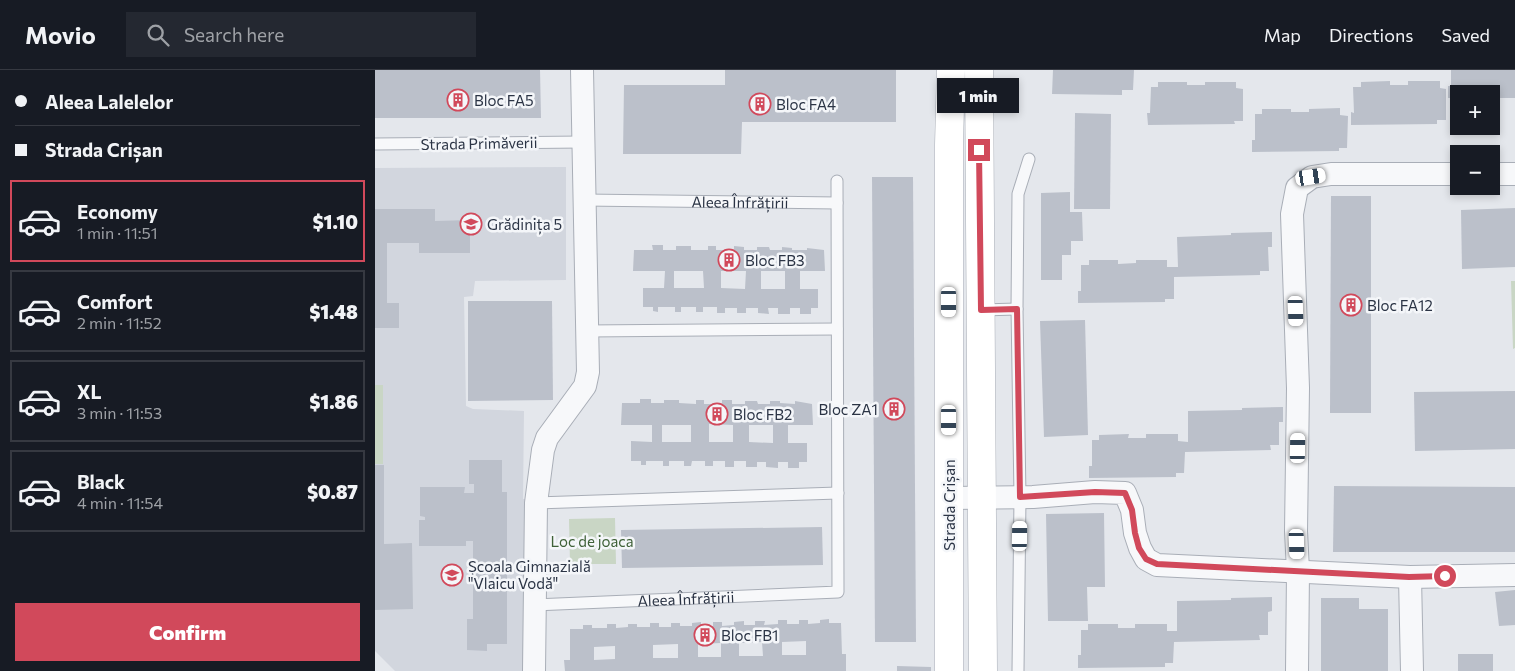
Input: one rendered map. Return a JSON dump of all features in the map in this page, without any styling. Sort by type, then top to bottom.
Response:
[{"type":"main road","name":"Strada Crișan","points":[[949,671],[949,145],[951,70]]},
{"type":"main road","points":[[979,70],[983,671]]},
{"type":"street","points":[[534,671],[536,503],[543,450],[547,438],[585,386],[588,372],[582,70]]},
{"type":"street","points":[[1297,671],[1298,571],[1296,531],[1299,388],[1292,214],[1297,188],[1311,177],[1331,174],[1450,174]]},
{"type":"street","points":[[1500,174],[1515,174]]},
{"type":"street","points":[[949,498],[1020,497],[1095,492],[1125,493],[1132,510],[1139,548],[1146,559],[1157,564],[1409,577],[1515,575]]},
{"type":"street","points":[[1409,577],[1412,671]]},
{"type":"lane","name":"Strada Primăverii","points":[[375,144],[583,142]]},
{"type":"lane","points":[[1018,671],[1020,497],[1017,309],[1018,194],[1029,159]]},
{"type":"lane","points":[[536,503],[838,493],[837,181]]},
{"type":"lane","name":"Aleea Înfrățirii","points":[[584,200],[837,203]]},
{"type":"lane","points":[[981,310],[1017,309]]},
{"type":"lane","points":[[587,331],[837,329]]},
{"type":"lane","name":"Aleea Înfrățirii","points":[[534,605],[838,592],[838,493]]},
{"type":"shaded area","points":[[566,167],[566,280],[475,281],[473,296],[464,297],[466,406],[473,409],[524,411],[523,499],[531,499],[526,671],[395,671],[375,651],[375,168]]},
{"type":"green space","points":[[1511,281],[1515,281],[1515,348],[1513,349]]},
{"type":"green space","points":[[375,385],[383,385],[383,464],[375,464]]},
{"type":"green space","name":"Loc de joaca","points":[[615,518],[616,564],[570,564],[569,519]]},
{"type":"building","name":"Bloc FA5","points":[[375,70],[540,70],[541,118],[375,118]]},
{"type":"building","name":"Bloc FA4","points":[[725,70],[896,70],[896,122],[742,122],[741,154],[623,154],[624,85],[725,85]]},
{"type":"building","points":[[1053,70],[1134,70],[1133,90],[1122,90],[1122,95],[1052,94]]},
{"type":"building","points":[[1451,70],[1515,70],[1515,98],[1500,98],[1500,85],[1451,85]]},
{"type":"building","points":[[1390,81],[1390,85],[1408,85],[1408,81],[1440,81],[1440,88],[1446,89],[1446,120],[1437,120],[1437,124],[1351,125],[1351,112],[1354,113],[1353,87],[1361,87],[1361,82]]},
{"type":"building","points":[[1158,82],[1187,82],[1187,85],[1205,85],[1205,82],[1236,82],[1236,88],[1243,89],[1243,121],[1234,121],[1235,124],[1148,125],[1147,113],[1150,113],[1151,87],[1158,87]]},
{"type":"building","points":[[1448,86],[1450,86],[1450,98],[1448,98]]},
{"type":"building","points":[[1340,108],[1340,115],[1348,116],[1347,148],[1339,148],[1339,151],[1252,152],[1252,140],[1255,140],[1255,114],[1262,114],[1262,109],[1291,109],[1291,112],[1309,112],[1309,109]]},
{"type":"building","points":[[1075,113],[1111,114],[1110,209],[1074,209]]},
{"type":"building","name":"Bloc ZA1","points":[[872,177],[913,177],[916,642],[875,642]]},
{"type":"building","points":[[1070,192],[1070,212],[1082,212],[1083,241],[1071,241],[1071,255],[1062,255],[1062,280],[1041,280],[1041,193]]},
{"type":"building","name":"Bloc FA12","points":[[1331,196],[1371,196],[1371,413],[1330,413]]},
{"type":"building","points":[[1515,208],[1515,267],[1462,269],[1461,210]]},
{"type":"building","points":[[375,209],[435,209],[435,221],[470,220],[470,253],[419,253],[419,243],[387,243],[387,303],[399,303],[399,328],[375,328]]},
{"type":"building","points":[[1272,232],[1272,247],[1268,247],[1269,271],[1260,271],[1260,275],[1174,277],[1174,299],[1165,299],[1165,302],[1078,303],[1078,291],[1081,291],[1081,265],[1089,265],[1089,260],[1118,260],[1118,264],[1136,263],[1136,260],[1167,260],[1167,267],[1178,267],[1177,237]]},
{"type":"building","points":[[652,245],[663,245],[663,250],[676,250],[676,246],[691,246],[691,250],[708,250],[708,246],[716,246],[716,250],[734,250],[734,246],[744,247],[744,250],[757,250],[757,247],[769,247],[770,250],[782,250],[782,247],[792,248],[792,250],[807,250],[807,248],[824,250],[825,271],[800,271],[800,289],[818,289],[818,308],[811,308],[811,314],[800,314],[800,308],[790,308],[790,314],[778,314],[778,308],[768,308],[769,314],[758,313],[758,308],[746,308],[746,313],[737,313],[737,308],[725,308],[725,313],[717,313],[717,307],[703,307],[703,312],[696,312],[696,307],[681,307],[681,312],[675,312],[675,307],[658,307],[658,312],[653,311],[653,307],[643,307],[643,288],[664,288],[665,271],[633,271],[634,250],[653,250]],"holes":[[[674,271],[703,271],[704,288],[674,288]],[[721,271],[746,271],[745,289],[721,288]],[[761,271],[785,271],[785,289],[761,289]]]},
{"type":"building","points":[[468,301],[552,301],[553,400],[468,401]]},
{"type":"building","points":[[1085,320],[1088,435],[1044,437],[1040,321]]},
{"type":"building","points":[[1515,391],[1515,449],[1415,451],[1414,392]]},
{"type":"building","points":[[640,399],[651,399],[651,403],[664,403],[664,400],[679,400],[679,403],[696,404],[696,400],[704,400],[704,404],[722,404],[722,400],[732,400],[732,404],[745,404],[745,401],[757,401],[758,404],[770,404],[770,401],[780,401],[780,403],[795,404],[795,401],[812,404],[813,425],[788,425],[788,443],[807,443],[807,462],[799,462],[799,468],[788,468],[788,462],[778,462],[778,468],[766,467],[766,462],[757,462],[757,467],[746,467],[746,461],[734,461],[734,467],[725,467],[725,461],[713,461],[713,466],[705,466],[705,461],[692,461],[691,466],[684,466],[684,461],[669,461],[669,466],[663,466],[663,461],[646,461],[646,465],[641,465],[641,461],[631,461],[631,441],[652,442],[652,425],[621,425],[622,403],[640,403]],"holes":[[[709,424],[733,425],[733,442],[709,442]],[[662,425],[691,425],[691,442],[662,442]],[[749,425],[773,425],[773,443],[749,442]]]},
{"type":"building","points":[[1283,407],[1283,422],[1279,422],[1279,445],[1270,445],[1271,450],[1185,452],[1184,473],[1176,473],[1176,477],[1089,478],[1089,466],[1092,466],[1092,440],[1099,440],[1099,435],[1129,434],[1128,438],[1146,438],[1146,434],[1178,434],[1178,441],[1188,442],[1188,411]]},
{"type":"building","name":"Școala Gimnazială \"Vlaicu Vodă\"","points":[[469,460],[502,460],[502,492],[507,492],[507,644],[487,644],[487,651],[467,650],[467,619],[473,619],[473,541],[466,541],[466,546],[419,546],[419,520],[425,520],[425,517],[420,516],[420,487],[465,487],[464,493],[474,493],[474,484],[469,484]]},
{"type":"building","points":[[375,465],[384,465],[384,544],[412,543],[413,609],[375,610]]},
{"type":"building","points":[[1334,486],[1515,487],[1515,552],[1333,552]]},
{"type":"building","points":[[1104,513],[1105,587],[1087,587],[1088,621],[1048,621],[1046,514]]},
{"type":"building","points":[[822,527],[823,565],[622,568],[621,530]]},
{"type":"building","points":[[1515,590],[1515,625],[1499,626],[1495,592]]},
{"type":"building","points":[[1272,597],[1272,611],[1268,612],[1268,635],[1259,635],[1260,640],[1174,642],[1173,663],[1165,663],[1165,667],[1078,668],[1078,655],[1081,655],[1081,630],[1088,630],[1088,624],[1118,624],[1118,628],[1135,628],[1135,624],[1167,624],[1167,631],[1177,631],[1177,601]]},
{"type":"building","points":[[1321,598],[1359,598],[1359,609],[1388,609],[1388,671],[1321,671]]},
{"type":"building","points":[[829,619],[829,623],[841,623],[842,654],[846,654],[846,671],[565,671],[564,660],[570,660],[570,629],[583,629],[583,625],[592,625],[592,628],[607,628],[607,624],[616,624],[616,628],[628,627],[628,624],[637,624],[637,627],[650,627],[650,623],[659,623],[659,627],[671,627],[671,623],[680,623],[680,626],[692,626],[692,623],[701,622],[701,626],[713,626],[713,622],[722,622],[722,626],[734,625],[734,622],[744,621],[744,625],[755,625],[755,621],[765,621],[764,625],[778,624],[778,620],[787,620],[787,624],[799,624],[799,620],[808,620],[808,624],[820,623],[820,620]],"holes":[[[806,641],[806,655],[782,655],[782,642]],[[762,642],[763,656],[739,656],[739,643]],[[721,643],[721,657],[698,657],[698,644]],[[678,644],[678,658],[653,658],[653,645]],[[615,646],[615,659],[594,660],[594,647]]]},
{"type":"building","points":[[1458,654],[1493,654],[1493,671],[1458,671]]},
{"type":"building","points":[[897,666],[931,667],[931,671],[897,671]]},
{"type":"place","name":"Bloc FA5","points":[[458,100]]},
{"type":"place","name":"Bloc FA4","points":[[760,104]]},
{"type":"place","name":"Grădinița 5","points":[[471,224]]},
{"type":"place","name":"Bloc FB3","points":[[729,260]]},
{"type":"place","name":"Bloc FA12","points":[[1351,305]]},
{"type":"place","name":"Bloc ZA1","points":[[894,409]]},
{"type":"place","name":"Bloc FB2","points":[[717,414]]},
{"type":"place","name":"Școala Gimnazială \"Vlaicu Vodă\"","points":[[452,575]]},
{"type":"place","name":"Bloc FB1","points":[[705,635]]},
{"type":"route","points":[[979,150],[981,310],[1017,309],[1020,497],[1095,492],[1125,493],[1132,510],[1139,548],[1146,559],[1157,564],[1409,577],[1445,576]]}]
